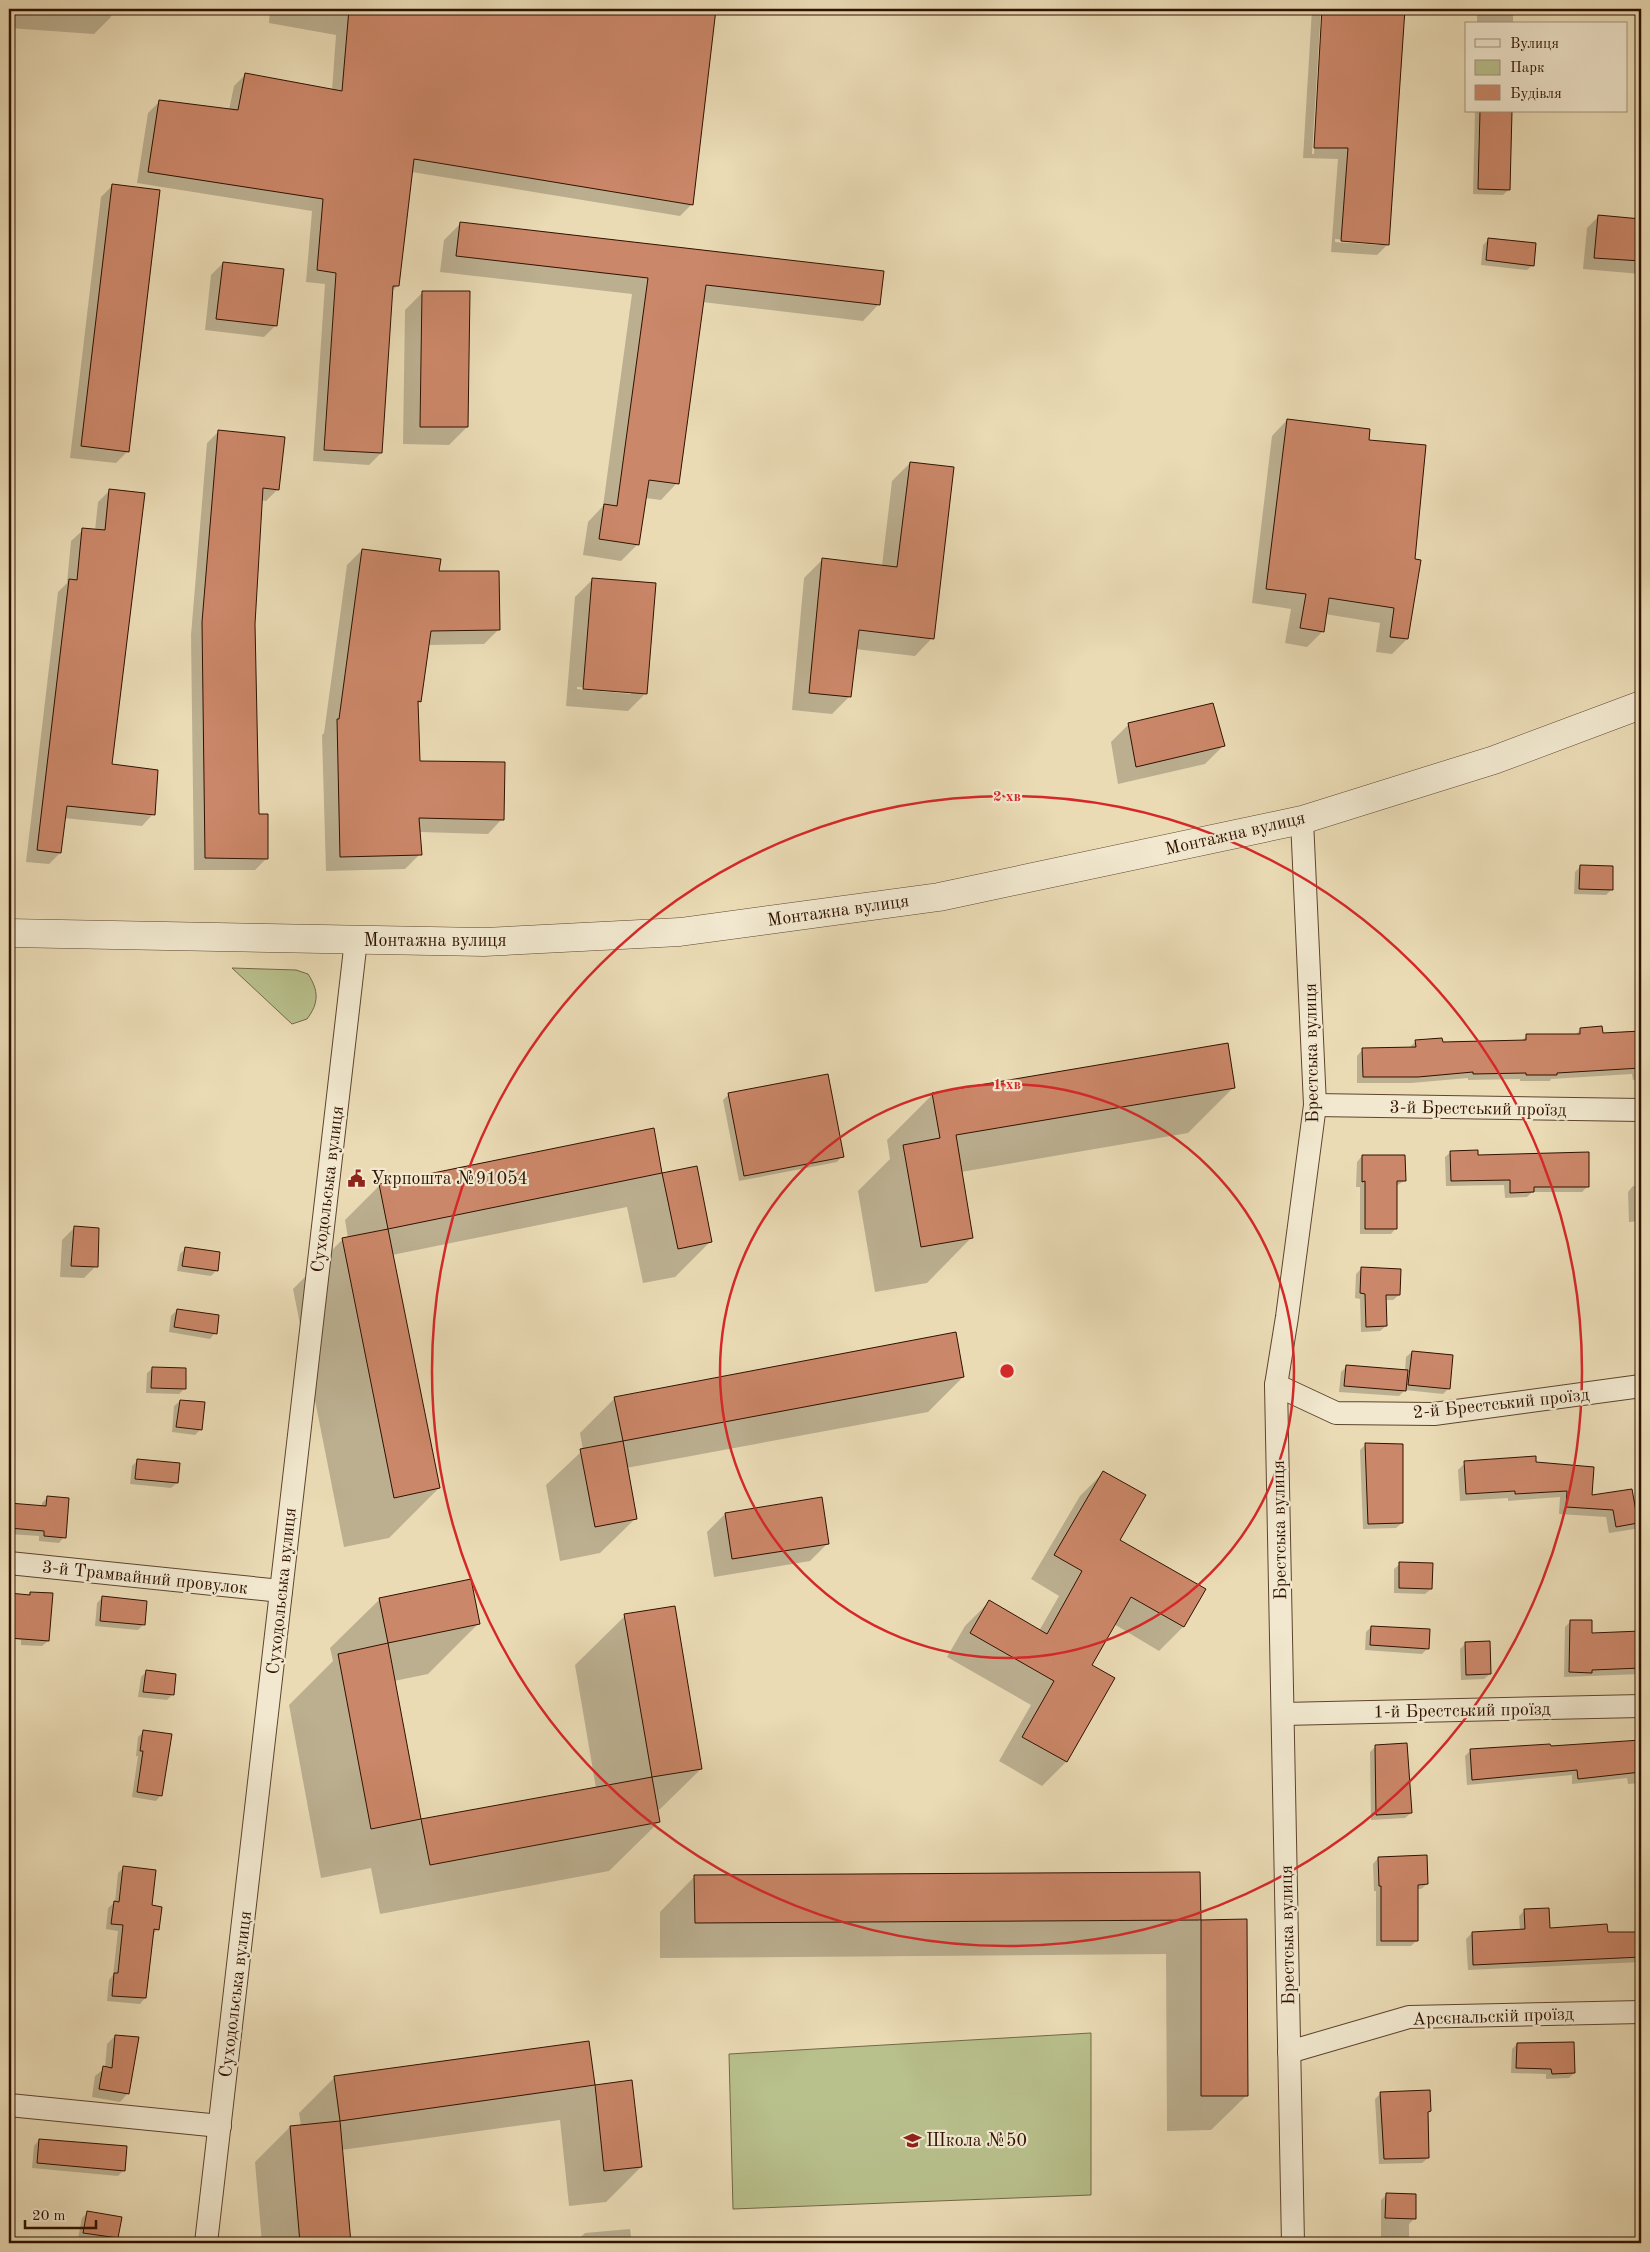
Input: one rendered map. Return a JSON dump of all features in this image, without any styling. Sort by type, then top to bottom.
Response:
[{"type":"street","name":"Монтажна вулиця","points":[[9,933],[484,942],[680,932],[939,896],[1302,820],[1494,760],[1641,705]]},
{"type":"street","name":"Брестська вулиця","points":[[1293,2243],[1276,1385],[1315,1105],[1302,820]]},
{"type":"street","name":"Суходольська вулиця","points":[[206,2243],[356,940]]},
{"type":"street","name":"3-й Брестський проїзд","points":[[1315,1105],[1641,1110]]},
{"type":"street","name":"2-й Брестський проїзд","points":[[1276,1385],[1336,1412],[1434,1414],[1641,1386]]},
{"type":"street","name":"3-й Трамвайний провулок","points":[[9,1563],[281,1591]]},
{"type":"street","name":"1-й Брестський проїзд","points":[[1283,1714],[1641,1706]]},
{"type":"street","name":"Арсєнальскій проїзд","points":[[1289,2052],[1409,2017],[1641,2012]]},
{"type":"street","points":[[9,2105],[220,2126]]},
{"type":"green space","points":[[232,968],[296,970],[308,974],[316,991],[314,1008],[307,1019],[292,1024]]},
{"type":"green space","points":[[1091,2033],[1091,2195],[733,2209],[729,2054]]},
{"type":"building","points":[[349,9],[716,9],[693,205],[414,159],[399,286],[393,286],[382,453],[324,450],[336,273],[317,270],[323,199],[148,172],[159,100],[238,110],[245,73],[342,91]]},
{"type":"building","points":[[1322,9],[1405,9],[1389,245],[1341,241],[1348,148],[1314,148]]},
{"type":"building","points":[[1480,112],[1512,112],[1510,190],[1478,189]]},
{"type":"building","points":[[112,184],[160,190],[129,452],[81,446]]},
{"type":"building","points":[[1598,215],[1641,219],[1641,261],[1594,258]]},
{"type":"building","points":[[460,222],[884,271],[880,305],[706,285],[679,484],[649,480],[639,545],[599,539],[604,504],[617,506],[648,278],[456,256]]},
{"type":"building","points":[[1488,238],[1536,243],[1534,266],[1486,260]]},
{"type":"building","points":[[223,262],[284,269],[277,326],[216,319]]},
{"type":"building","points":[[422,291],[470,291],[468,427],[420,427]]},
{"type":"building","points":[[1287,419],[1370,429],[1369,440],[1426,445],[1415,559],[1421,560],[1408,639],[1390,637],[1394,608],[1329,598],[1324,632],[1300,628],[1306,594],[1266,589]]},
{"type":"building","points":[[218,430],[285,437],[279,490],[263,488],[255,624],[259,814],[268,814],[268,859],[205,858],[202,622]]},
{"type":"building","points":[[910,462],[954,467],[934,639],[859,630],[851,697],[809,693],[822,558],[897,567]]},
{"type":"building","points":[[109,489],[145,493],[112,764],[158,770],[155,815],[67,806],[61,853],[37,850],[69,579],[77,580],[82,528],[105,530]]},
{"type":"building","points":[[362,549],[441,559],[439,571],[499,571],[500,630],[431,631],[421,702],[418,701],[420,761],[505,762],[504,820],[419,818],[422,855],[340,857],[337,719],[339,719]]},
{"type":"building","points":[[592,578],[656,583],[647,694],[583,689]]},
{"type":"building","points":[[1213,703],[1225,746],[1136,767],[1128,723]]},
{"type":"building","points":[[1580,865],[1613,866],[1613,890],[1579,889]]},
{"type":"building","points":[[1602,1026],[1603,1033],[1641,1031],[1641,1068],[1557,1073],[1557,1075],[1526,1075],[1526,1073],[1473,1074],[1473,1072],[1418,1077],[1363,1077],[1362,1048],[1416,1047],[1415,1040],[1442,1038],[1443,1042],[1526,1040],[1526,1034],[1580,1034],[1580,1028]]},
{"type":"building","points":[[1228,1043],[1235,1088],[956,1135],[973,1238],[921,1247],[903,1145],[940,1138],[932,1093]]},
{"type":"building","points":[[828,1074],[844,1157],[744,1176],[728,1093]]},
{"type":"building","points":[[654,1128],[662,1173],[388,1229],[379,1184]]},
{"type":"building","points":[[1478,1150],[1478,1155],[1589,1152],[1589,1187],[1534,1187],[1534,1192],[1510,1193],[1510,1180],[1451,1181],[1450,1151]]},
{"type":"building","points":[[1362,1155],[1405,1155],[1406,1181],[1397,1181],[1397,1229],[1365,1229],[1365,1181],[1362,1182]]},
{"type":"building","points":[[697,1166],[712,1242],[678,1249],[662,1173]]},
{"type":"building","points":[[74,1226],[99,1228],[98,1267],[71,1266]]},
{"type":"building","points":[[388,1229],[440,1488],[394,1498],[342,1238]]},
{"type":"building","points":[[185,1247],[220,1252],[218,1271],[182,1266]]},
{"type":"building","points":[[1361,1267],[1401,1269],[1400,1295],[1386,1295],[1387,1326],[1366,1327],[1365,1294],[1360,1293]]},
{"type":"building","points":[[177,1309],[219,1315],[217,1334],[174,1327]]},
{"type":"building","points":[[956,1332],[964,1377],[623,1441],[614,1397]]},
{"type":"building","points":[[1412,1351],[1453,1355],[1450,1389],[1408,1385]]},
{"type":"building","points":[[1346,1365],[1408,1370],[1406,1391],[1344,1386]]},
{"type":"building","points":[[152,1367],[186,1368],[186,1389],[151,1388]]},
{"type":"building","points":[[180,1400],[205,1402],[202,1430],[176,1427]]},
{"type":"building","points":[[623,1441],[637,1519],[595,1527],[580,1449]]},
{"type":"building","points":[[1365,1443],[1403,1444],[1403,1523],[1368,1524]]},
{"type":"building","points":[[1536,1456],[1536,1462],[1594,1467],[1592,1495],[1632,1489],[1638,1523],[1616,1527],[1613,1510],[1566,1507],[1567,1491],[1515,1494],[1515,1491],[1466,1494],[1464,1461]]},
{"type":"building","points":[[137,1459],[180,1463],[178,1483],[135,1479]]},
{"type":"building","points":[[1103,1471],[1146,1495],[1120,1540],[1206,1589],[1184,1627],[1131,1597],[1092,1665],[1115,1678],[1067,1762],[1022,1737],[1054,1681],[970,1633],[989,1600],[1047,1634],[1082,1571],[1054,1555]]},
{"type":"building","points":[[47,1496],[69,1498],[66,1538],[44,1536],[44,1531],[9,1528],[9,1503],[46,1506]]},
{"type":"building","points":[[822,1497],[829,1544],[732,1559],[725,1513]]},
{"type":"building","points":[[1399,1562],[1433,1563],[1432,1589],[1399,1588]]},
{"type":"building","points":[[471,1579],[480,1624],[388,1643],[379,1598]]},
{"type":"building","points":[[30,1592],[53,1593],[49,1641],[9,1638],[9,1593],[30,1595]]},
{"type":"building","points":[[102,1596],[147,1601],[145,1625],[100,1621]]},
{"type":"building","points":[[675,1606],[702,1769],[652,1777],[624,1614]]},
{"type":"building","points":[[1570,1620],[1592,1620],[1592,1633],[1641,1631],[1641,1668],[1592,1670],[1592,1673],[1569,1672]]},
{"type":"building","points":[[1371,1626],[1430,1629],[1429,1649],[1370,1645]]},
{"type":"building","points":[[1490,1641],[1491,1674],[1466,1675],[1465,1642]]},
{"type":"building","points":[[388,1643],[421,1819],[371,1829],[338,1654]]},
{"type":"building","points":[[146,1670],[176,1674],[174,1695],[143,1692]]},
{"type":"building","points":[[143,1730],[172,1734],[162,1796],[137,1792],[143,1751],[140,1751]]},
{"type":"building","points":[[1641,1740],[1641,1772],[1578,1779],[1577,1770],[1472,1780],[1470,1749]]},
{"type":"building","points":[[1407,1743],[1412,1813],[1376,1815],[1375,1745]]},
{"type":"building","points":[[652,1777],[660,1822],[430,1865],[421,1819]]},
{"type":"building","points":[[1427,1855],[1428,1884],[1418,1885],[1418,1941],[1381,1941],[1381,1886],[1379,1886],[1378,1857]]},
{"type":"building","points":[[123,1866],[156,1870],[152,1905],[162,1907],[159,1930],[154,1929],[146,1998],[112,1996],[114,1973],[118,1973],[123,1925],[111,1924],[114,1901],[119,1902]]},
{"type":"building","points":[[1200,1872],[1201,1920],[695,1923],[694,1875]]},
{"type":"building","points":[[1549,1908],[1550,1928],[1607,1924],[1608,1932],[1641,1932],[1641,1957],[1473,1965],[1472,1932],[1525,1929],[1524,1909]]},
{"type":"building","points":[[1247,1919],[1248,2096],[1201,2096],[1201,1920]]},
{"type":"building","points":[[115,2035],[139,2037],[129,2094],[99,2089],[103,2066],[112,2068]]},
{"type":"building","points":[[589,2041],[595,2085],[340,2121],[334,2076]]},
{"type":"building","points":[[1574,2042],[1575,2073],[1552,2074],[1551,2069],[1516,2068],[1517,2043]]},
{"type":"building","points":[[632,2080],[642,2167],[604,2171],[595,2085]]},
{"type":"building","points":[[1430,2090],[1431,2111],[1428,2112],[1429,2158],[1384,2159],[1380,2092]]},
{"type":"building","points":[[340,2121],[351,2243],[300,2243],[290,2126]]},
{"type":"building","points":[[39,2139],[127,2146],[125,2171],[37,2163]]},
{"type":"building","points":[[1386,2193],[1416,2194],[1416,2219],[1385,2218]]},
{"type":"building","points":[[87,2211],[122,2217],[118,2238],[83,2233]]},
{"type":"place","name":"Укрпошта №91054","points":[[357,1178]]},
{"type":"place","name":"Школа №50","points":[[912,2140]]}]
